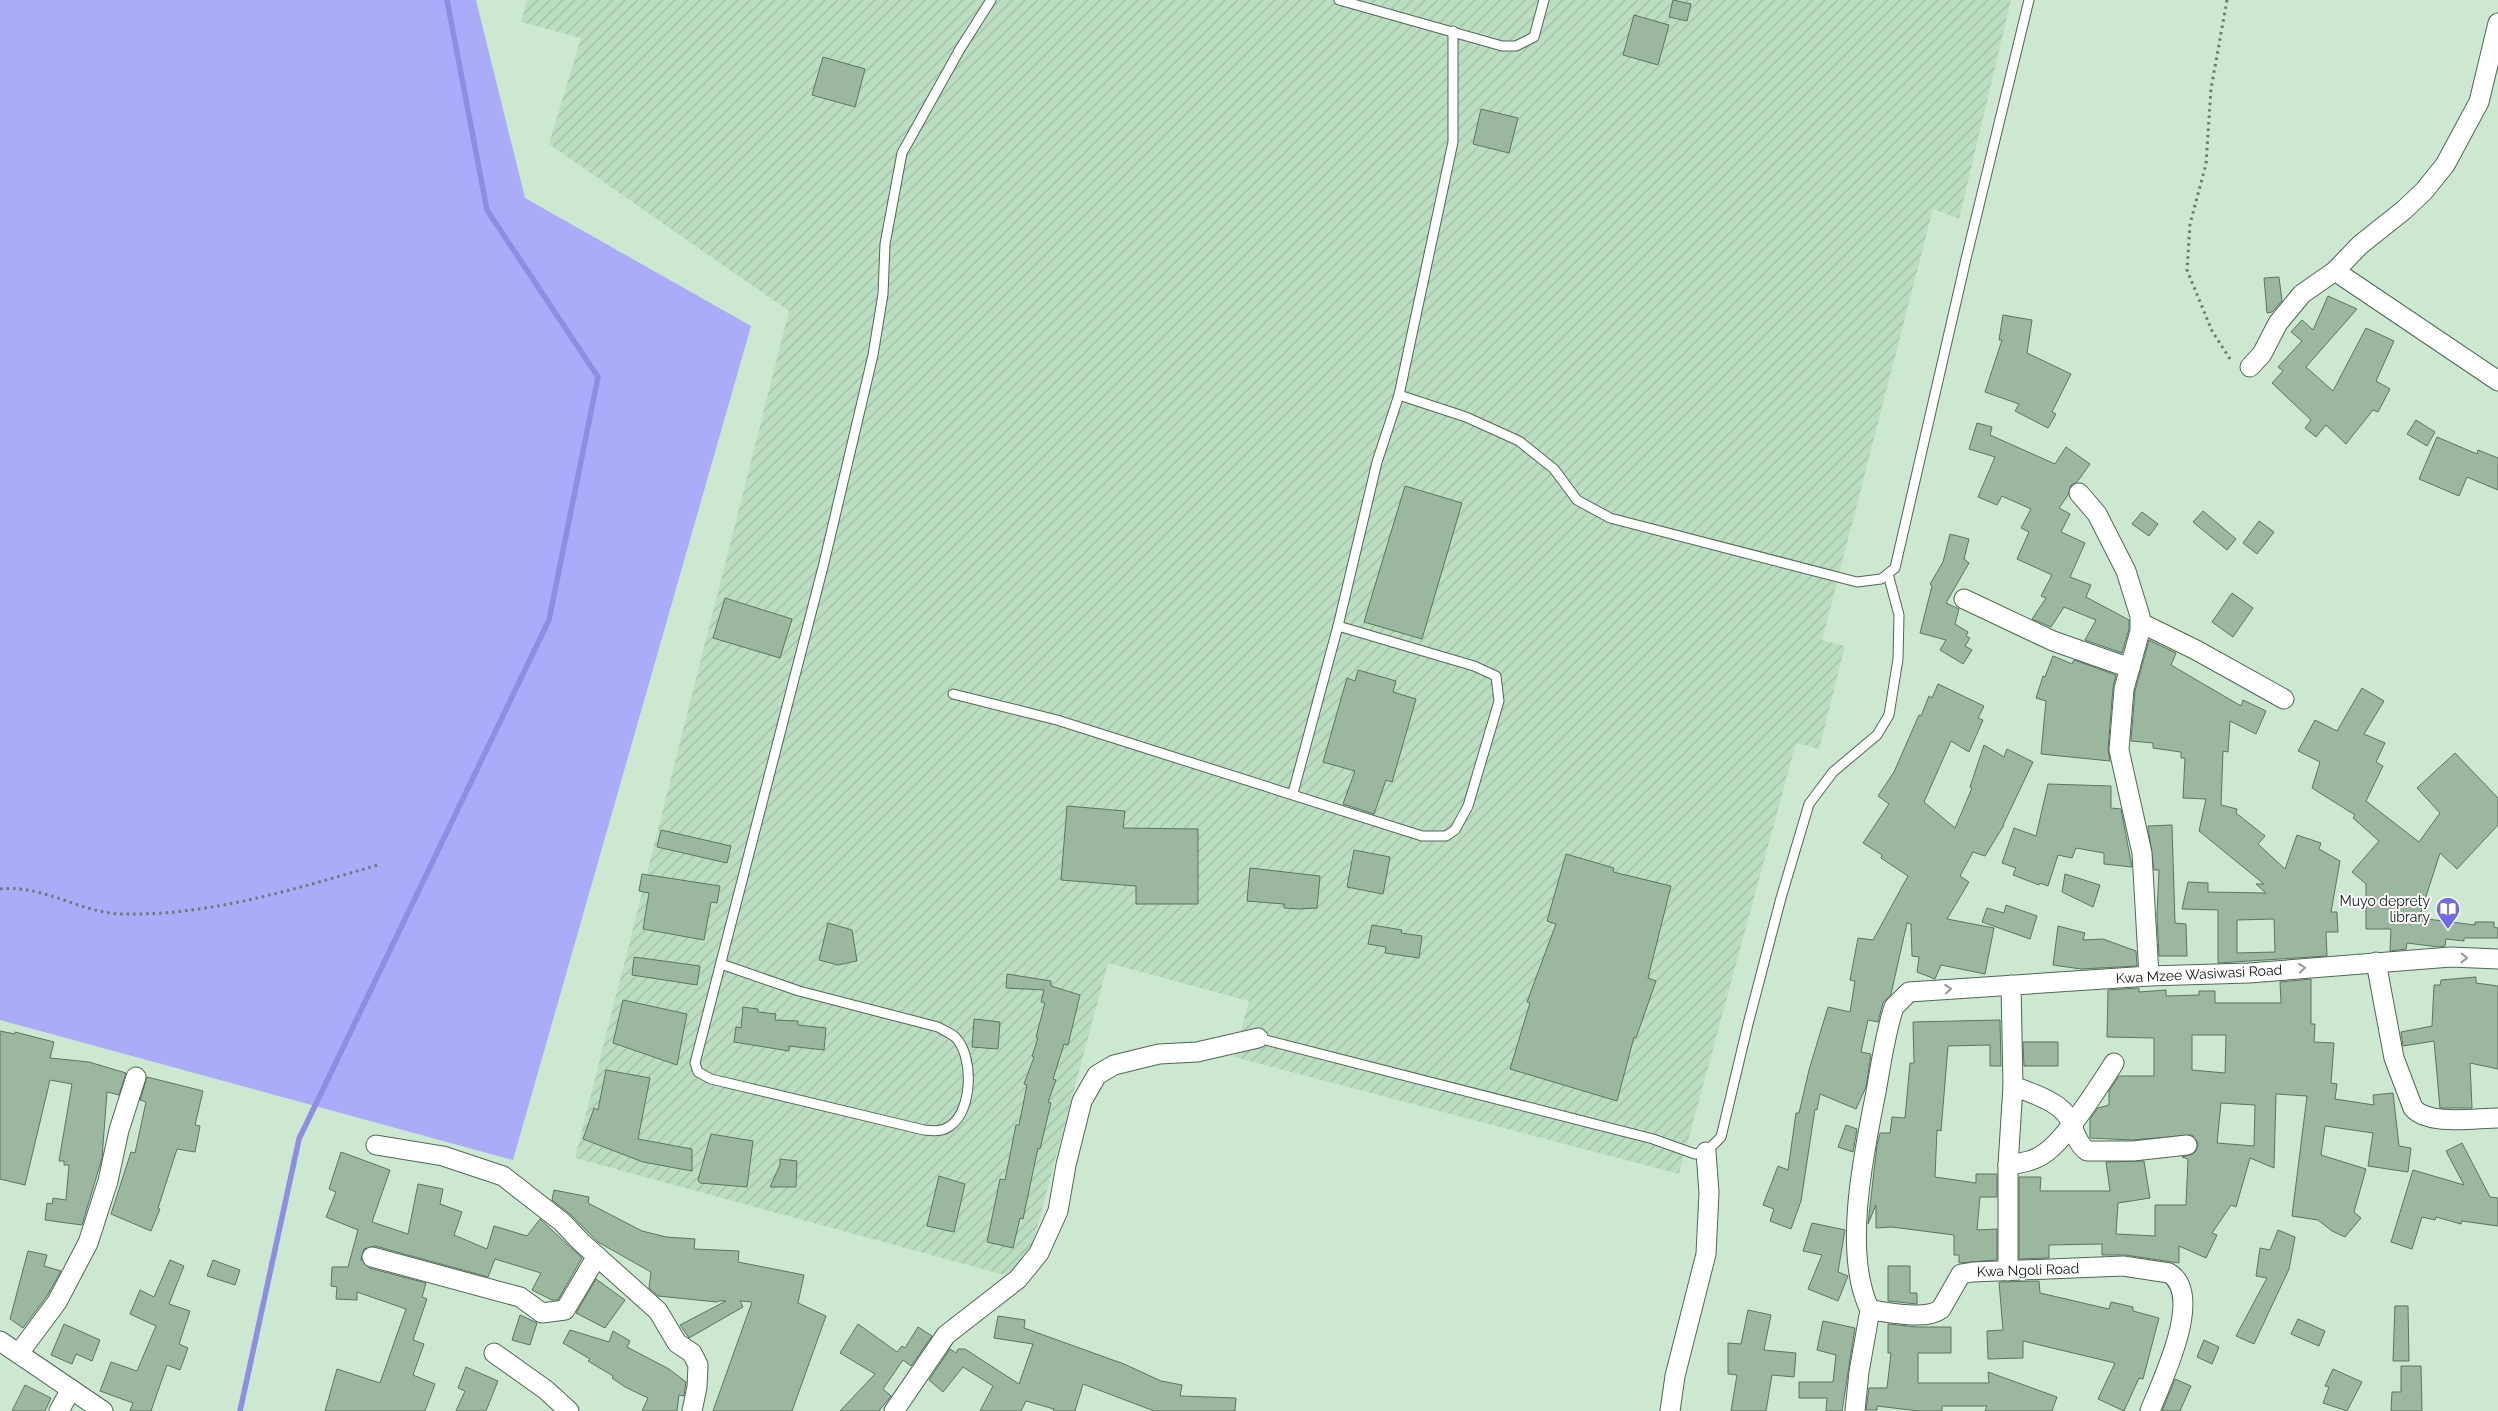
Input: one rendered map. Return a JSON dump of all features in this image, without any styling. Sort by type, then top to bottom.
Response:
[{"type":"street","points":[[2250,367],[2262,354],[2278,324],[2302,294],[2335,271],[2360,245],[2424,192],[2445,165],[2479,102],[2498,23]]},
{"type":"street","points":[[2335,271],[2498,381]]},
{"type":"street","points":[[2079,493],[2097,514],[2126,571],[2137,599],[2140,623],[2121,710],[2119,750],[2142,853],[2149,976]]},
{"type":"street","points":[[1964,599],[2053,641],[2130,668]]},
{"type":"street","points":[[2140,623],[2196,650],[2284,699]]},
{"type":"street","name":"Kwa Mzee Wasiwasi Road","points":[[1870,1310],[1864,1299],[1857,1258],[1859,1181],[1890,1020],[1894,1006],[1909,992],[2149,976],[2249,973],[2451,957],[2498,958]]},
{"type":"street","points":[[2376,962],[2394,1058],[2414,1108],[2419,1114],[2437,1119],[2498,1118]]},
{"type":"street","points":[[2008,1271],[2008,1165],[2013,1086],[2011,985]]},
{"type":"street","points":[[894,1411],[946,1335],[1018,1279],[1039,1253],[1058,1211],[1066,1165],[1082,1101],[1097,1076],[1114,1065],[1159,1054],[1197,1052],[1258,1038]]},
{"type":"street","points":[[2008,1165],[2026,1162],[2046,1152],[2071,1125],[2114,1062]]},
{"type":"street","points":[[19,1353],[57,1302],[88,1243],[108,1181],[119,1130],[136,1077]]},
{"type":"street","points":[[2013,1086],[2056,1106],[2066,1114],[2082,1146],[2090,1151],[2133,1151],[2187,1145]]},
{"type":"street","points":[[376,1145],[443,1156],[503,1176],[562,1222],[658,1311],[677,1343],[692,1353],[698,1365],[697,1387],[692,1411]]},
{"type":"street","points":[[1670,1411],[1675,1376],[1706,1254],[1709,1193],[1706,1152]]},
{"type":"street","points":[[372,1257],[520,1298],[542,1313],[565,1310],[597,1256]]},
{"type":"street","name":"Kwa Ngoli Road","points":[[1870,1310],[1922,1315],[1937,1313],[1961,1274],[1973,1272],[2123,1266],[2161,1270],[2176,1277],[2181,1291],[2181,1330],[2150,1411]]},
{"type":"street","points":[[1855,1411],[1859,1372],[1870,1310]]},
{"type":"street","points":[[0,1340],[103,1411]]},
{"type":"street","points":[[494,1353],[546,1390],[569,1411]]},
{"type":"street","points":[[59,1411],[72,1389]]},
{"type":"lane","points":[[721,964],[799,991],[938,1027],[956,1038],[963,1053],[968,1071],[969,1088],[963,1109],[951,1126],[939,1131],[924,1130],[710,1079],[698,1072],[695,1063],[821,573],[873,355],[883,294],[885,244],[902,153],[960,49],[991,0]]},
{"type":"lane","points":[[1339,0],[1502,46],[1516,46],[1534,38],[1544,0]]},
{"type":"lane","points":[[1399,395],[1466,417],[1519,441],[1554,469],[1577,500],[1610,518],[1857,582],[1881,579],[1896,568],[1966,259],[2029,0]]},
{"type":"lane","points":[[1293,793],[1338,626],[1377,462],[1399,395],[1453,142],[1453,31]]},
{"type":"lane","points":[[1258,1038],[1653,1139],[1695,1154],[1706,1152],[1721,1137],[1778,907],[1809,804],[1833,772],[1877,735],[1889,715],[1898,659],[1899,615],[1888,574]]},
{"type":"lane","points":[[953,694],[1057,720],[1293,793],[1422,836],[1446,836],[1454,830],[1468,806],[1498,701],[1496,676],[1482,669],[1338,626]]},
{"type":"path","points":[[2227,0],[2211,89],[2206,164],[2190,224],[2186,270],[2212,331],[2234,365],[2250,367]]},
{"type":"path","points":[[0,889],[40,891],[80,905],[120,914],[173,911],[274,896],[378,864]]},
{"type":"shaded area","points":[[0,0],[476,0],[525,198],[751,326],[513,1160],[0,1020]]},
{"type":"shaded area","points":[[527,0],[2011,0],[1959,219],[1933,209],[1822,640],[1845,646],[1819,749],[1796,743],[1679,1174],[1234,1057],[1249,1001],[1108,963],[1023,1280],[575,1158],[789,311],[549,144],[581,38],[521,22]]},
{"type":"building","points":[[1673,0],[1691,4],[1687,21],[1669,17]]},
{"type":"building","points":[[1634,15],[1669,25],[1658,65],[1623,55]]},
{"type":"building","points":[[823,57],[865,69],[855,107],[812,95]]},
{"type":"building","points":[[1481,109],[1518,118],[1509,153],[1473,144]]},
{"type":"building","points":[[2279,277],[2282,301],[2272,312],[2267,313],[2264,278]]},
{"type":"building","points":[[2328,296],[2357,309],[2306,367],[2333,391],[2366,328],[2394,341],[2376,381],[2390,389],[2378,412],[2373,410],[2346,444],[2326,425],[2316,437],[2305,428],[2311,420],[2272,383],[2283,371],[2278,367],[2302,341],[2291,332],[2302,320],[2313,330]]},
{"type":"building","points":[[2003,315],[2032,320],[2027,353],[2071,374],[2052,412],[2056,414],[2048,428],[2015,411],[2019,404],[1985,392],[2002,340],[1999,340]]},
{"type":"building","points":[[2416,420],[2435,432],[2427,446],[2407,434]]},
{"type":"building","points":[[1977,423],[1992,427],[1990,435],[2055,464],[2066,447],[2090,464],[2077,482],[2071,485],[2068,495],[2059,508],[2070,514],[2061,532],[2085,543],[2070,577],[2091,585],[2086,597],[2129,620],[2129,629],[2122,653],[2085,640],[2096,620],[2064,607],[2051,627],[2032,619],[2046,598],[2041,596],[2052,575],[2017,559],[2029,532],[2021,528],[2031,509],[2002,496],[1997,505],[1978,497],[1995,457],[1969,449]]},
{"type":"building","points":[[2437,437],[2477,454],[2478,450],[2498,458],[2498,490],[2467,477],[2459,496],[2419,479]]},
{"type":"building","points":[[1405,486],[1462,503],[1422,639],[1364,622]]},
{"type":"building","points":[[2203,511],[2236,539],[2227,550],[2193,522]]},
{"type":"building","points":[[2142,512],[2158,524],[2149,536],[2132,524]]},
{"type":"building","points":[[2259,521],[2274,532],[2257,554],[2243,543]]},
{"type":"building","points":[[1950,534],[1969,539],[1964,559],[1969,563],[1946,603],[1959,609],[1955,624],[1968,632],[1966,636],[1970,638],[1965,646],[1972,650],[1963,664],[1940,650],[1946,640],[1920,633],[1932,586],[1930,584],[1943,562]]},
{"type":"building","points":[[2232,593],[2253,608],[2233,637],[2212,622]]},
{"type":"building","points":[[725,598],[792,619],[780,658],[713,638]]},
{"type":"building","points":[[2149,640],[2176,653],[2171,665],[2241,706],[2243,700],[2266,711],[2256,734],[2230,721],[2228,752],[2223,751],[2221,805],[2237,809],[2236,813],[2265,836],[2258,844],[2285,869],[2297,835],[2321,843],[2319,849],[2340,861],[2331,912],[2337,912],[2338,932],[2326,932],[2327,956],[2218,963],[2218,910],[2182,909],[2188,882],[2208,883],[2208,892],[2266,893],[2256,884],[2264,884],[2199,831],[2206,799],[2183,798],[2185,758],[2181,758],[2181,752],[2153,748],[2153,743],[2131,741],[2135,691]],"holes":[[[2274,919],[2275,952],[2237,953],[2237,920]]]},
{"type":"building","points":[[2053,656],[2072,664],[2074,660],[2116,675],[2113,688],[2108,749],[2110,761],[2041,754],[2046,701],[2036,698],[2043,676],[2045,677]]},
{"type":"building","points":[[1358,670],[1396,681],[1393,692],[1416,699],[1392,782],[1386,780],[1374,814],[1343,804],[1355,771],[1323,762],[1347,678],[1355,681]]},
{"type":"building","points":[[1938,684],[1984,706],[1978,718],[1983,720],[1969,752],[1951,741],[1924,802],[1955,828],[1972,788],[1970,787],[1984,745],[2004,757],[2007,749],[2033,762],[2004,825],[1985,856],[1973,852],[1960,876],[1969,882],[1947,919],[1994,928],[1985,974],[1941,965],[1935,979],[1917,972],[1919,957],[1912,956],[1911,924],[1907,923],[1891,994],[1883,1003],[1878,1022],[1868,1020],[1861,1052],[1871,1054],[1866,1087],[1856,1109],[1820,1094],[1817,1110],[1815,1109],[1801,1201],[1791,1229],[1770,1221],[1774,1209],[1763,1205],[1778,1166],[1788,1170],[1796,1113],[1799,1113],[1809,1070],[1828,1007],[1850,1012],[1855,981],[1850,980],[1858,938],[1873,940],[1908,876],[1881,858],[1882,855],[1863,843],[1889,804],[1878,796],[1894,772],[1919,715],[1921,716],[1929,696],[1932,698]]},
{"type":"building","points":[[2362,688],[2384,701],[2364,734],[2385,743],[2376,762],[2383,766],[2366,801],[2419,842],[2440,813],[2417,788],[2455,753],[2498,798],[2498,825],[2457,869],[2440,853],[2419,918],[2475,925],[2475,922],[2494,922],[2494,927],[2498,928],[2498,938],[2464,938],[2464,941],[2446,939],[2445,946],[2439,947],[2407,943],[2406,949],[2390,951],[2391,929],[2366,929],[2366,884],[2352,872],[2379,841],[2353,818],[2355,815],[2312,788],[2320,762],[2298,751],[2315,720],[2337,731]]},
{"type":"building","points":[[2048,784],[2111,786],[2111,808],[2121,809],[2132,867],[2104,864],[2104,853],[2076,848],[2072,858],[2058,855],[2048,886],[2040,883],[2039,885],[2013,875],[2016,868],[2002,863],[2014,828],[2036,836]]},
{"type":"building","points":[[1067,806],[1125,811],[1123,828],[1198,829],[1198,904],[1136,904],[1136,886],[1061,880]]},
{"type":"building","points":[[2172,825],[2175,923],[2186,924],[2187,956],[2159,956],[2157,916],[2159,870],[2154,870],[2148,826]]},
{"type":"building","points":[[661,830],[731,846],[727,863],[657,847]]},
{"type":"building","points":[[1354,850],[1390,857],[1383,894],[1347,887]]},
{"type":"building","points":[[1566,854],[1614,868],[1613,872],[1671,886],[1648,978],[1656,981],[1636,1038],[1634,1037],[1617,1101],[1510,1069],[1530,1003],[1527,1002],[1556,924],[1547,921]]},
{"type":"building","points":[[1250,868],[1320,876],[1317,908],[1284,908],[1284,904],[1247,901]]},
{"type":"building","points":[[642,874],[720,886],[717,903],[711,902],[704,940],[643,929],[649,893],[639,891]]},
{"type":"building","points":[[2065,874],[2100,885],[2093,907],[2062,892]]},
{"type":"building","points":[[2006,905],[2037,916],[2030,939],[1982,922],[1987,908],[2004,913]]},
{"type":"building","points":[[828,923],[852,930],[857,961],[838,965],[819,960]]},
{"type":"building","points":[[1372,925],[1402,930],[1401,933],[1422,936],[1419,958],[1385,953],[1386,947],[1368,944]]},
{"type":"building","points":[[2058,926],[2085,933],[2083,940],[2103,939],[2136,951],[2137,966],[2081,969],[2053,965]]},
{"type":"building","points":[[634,957],[700,966],[697,985],[632,975]]},
{"type":"building","points":[[1007,974],[1051,981],[1051,986],[1080,995],[1068,1045],[1064,1044],[1053,1079],[1056,1080],[1048,1102],[1051,1103],[1040,1149],[1038,1148],[1023,1219],[1020,1218],[1013,1248],[987,1242],[1000,1179],[1005,1180],[1016,1125],[1019,1125],[1027,1085],[1024,1084],[1034,1057],[1032,1056],[1038,1038],[1036,1037],[1045,1003],[1041,1002],[1044,990],[1006,988]]},
{"type":"building","points":[[2476,977],[2476,983],[2498,986],[2498,1069],[2470,1063],[2472,1108],[2440,1108],[2434,1041],[2403,1046],[2401,1032],[2432,1026],[2434,985],[2440,985],[2441,980]]},
{"type":"building","points":[[2311,979],[2311,1024],[2315,1024],[2314,1042],[2334,1043],[2331,1083],[2337,1084],[2335,1099],[2374,1105],[2373,1095],[2393,1093],[2399,1146],[2411,1148],[2408,1172],[2368,1166],[2373,1133],[2325,1126],[2321,1155],[2366,1169],[2354,1212],[2361,1218],[2345,1237],[2332,1231],[2318,1220],[2292,1216],[2307,1096],[2276,1094],[2274,1168],[2250,1158],[2236,1207],[2231,1205],[2212,1233],[2217,1235],[2206,1258],[2179,1246],[2179,1263],[2125,1255],[2102,1255],[2102,1244],[2049,1245],[2049,1258],[2019,1259],[2019,1177],[2041,1177],[2040,1191],[2110,1191],[2106,1162],[2144,1161],[2150,1198],[2118,1203],[2116,1234],[2155,1236],[2155,1205],[2186,1205],[2188,1159],[2182,1157],[2193,1154],[2197,1150],[2198,1143],[2192,1135],[2132,1140],[2090,1138],[2090,1119],[2098,1108],[2109,1105],[2109,1091],[2119,1076],[2154,1076],[2154,1038],[2107,1037],[2108,990],[2139,988],[2139,992],[2166,990],[2166,996],[2199,995],[2199,991],[2215,991],[2215,1003],[2281,1003],[2280,982]],"holes":[[[2192,1035],[2226,1035],[2225,1073],[2192,1070]],[[2221,1103],[2255,1105],[2254,1146],[2217,1143]]]},
{"type":"building","points":[[623,1000],[687,1014],[677,1065],[613,1043]]},
{"type":"building","points":[[743,1007],[758,1009],[758,1012],[776,1014],[775,1020],[798,1021],[798,1025],[826,1028],[824,1050],[789,1046],[789,1051],[734,1042],[736,1027],[741,1028]]},
{"type":"building","points":[[974,1019],[1000,1022],[998,1049],[972,1047]]},
{"type":"building","points":[[2000,1020],[2001,1066],[1990,1066],[1990,1045],[1948,1046],[1941,1131],[1937,1130],[1935,1177],[1976,1183],[1976,1174],[1997,1174],[1997,1197],[1980,1197],[1977,1230],[1997,1229],[1997,1260],[1959,1263],[1959,1255],[1954,1255],[1954,1235],[1892,1227],[1876,1228],[1876,1205],[1868,1224],[1877,1145],[1880,1133],[1890,1133],[1892,1117],[1905,1118],[1910,1063],[1914,1063],[1913,1022]]},
{"type":"building","points":[[0,1031],[15,1034],[15,1032],[54,1042],[50,1058],[89,1062],[126,1073],[119,1095],[107,1092],[102,1158],[82,1225],[45,1220],[47,1203],[52,1204],[53,1198],[66,1200],[69,1165],[64,1165],[64,1161],[59,1161],[72,1084],[50,1080],[25,1185],[0,1179]]},
{"type":"building","points":[[2023,1042],[2058,1042],[2058,1066],[2024,1066]]},
{"type":"building","points":[[606,1070],[650,1078],[638,1139],[692,1149],[692,1171],[643,1162],[583,1139],[594,1108],[598,1110]]},
{"type":"building","points":[[147,1077],[203,1091],[195,1125],[200,1126],[195,1152],[177,1149],[158,1208],[160,1209],[151,1231],[111,1214],[131,1152],[135,1153],[146,1102],[140,1100]]},
{"type":"building","points":[[1846,1125],[1857,1129],[1853,1152],[1838,1147]]},
{"type":"building","points":[[711,1134],[753,1141],[747,1187],[700,1183],[698,1180]]},
{"type":"building","points":[[2462,1143],[2490,1197],[2498,1198],[2498,1226],[2462,1221],[2461,1224],[2436,1217],[2435,1220],[2422,1217],[2412,1249],[2391,1242],[2413,1170],[2464,1185],[2446,1151]]},
{"type":"building","points":[[341,1152],[390,1170],[372,1222],[408,1234],[418,1184],[443,1189],[440,1204],[462,1212],[454,1235],[487,1249],[494,1226],[527,1236],[540,1219],[582,1258],[558,1300],[552,1300],[532,1290],[541,1273],[495,1259],[488,1277],[375,1246],[364,1249],[361,1259],[369,1268],[426,1283],[422,1297],[427,1299],[413,1340],[424,1344],[413,1375],[435,1384],[425,1411],[325,1411],[337,1369],[380,1383],[406,1309],[357,1292],[357,1300],[336,1299],[337,1287],[331,1286],[332,1267],[348,1267],[358,1230],[326,1217],[336,1192],[329,1189]]},
{"type":"building","points":[[780,1159],[797,1161],[796,1187],[770,1187],[780,1165]]},
{"type":"building","points":[[939,1176],[965,1184],[954,1232],[927,1226]]},
{"type":"building","points":[[554,1190],[589,1197],[588,1203],[642,1231],[666,1237],[695,1239],[694,1249],[739,1251],[738,1262],[804,1275],[798,1303],[826,1316],[792,1411],[713,1411],[752,1302],[740,1301],[743,1307],[689,1338],[680,1325],[726,1301],[717,1302],[658,1296],[649,1288],[651,1272],[598,1242],[570,1214],[552,1200]]},
{"type":"building","points":[[1812,1223],[1845,1230],[1838,1272],[1848,1276],[1838,1301],[1808,1289],[1822,1255],[1803,1251]]},
{"type":"building","points":[[2278,1230],[2295,1237],[2289,1269],[2254,1344],[2236,1336],[2267,1278],[2256,1276],[2260,1248],[2270,1250]]},
{"type":"building","points":[[28,1251],[47,1255],[44,1266],[61,1271],[47,1296],[23,1328],[10,1319]]},
{"type":"building","points":[[170,1260],[184,1266],[169,1304],[190,1311],[179,1344],[188,1348],[180,1370],[167,1365],[151,1411],[130,1411],[133,1403],[100,1391],[111,1362],[137,1371],[156,1326],[130,1314],[140,1290],[154,1297]]},
{"type":"building","points":[[213,1260],[240,1270],[235,1285],[207,1276]]},
{"type":"building","points":[[1888,1266],[1910,1266],[1910,1293],[1917,1293],[1917,1304],[1888,1301]]},
{"type":"building","points":[[596,1279],[625,1300],[605,1328],[576,1313]]},
{"type":"building","points":[[2039,1281],[2040,1293],[2109,1309],[2111,1302],[2133,1307],[2133,1311],[2159,1318],[2143,1379],[2139,1378],[2124,1411],[2098,1399],[2115,1363],[2023,1341],[2023,1358],[1988,1359],[1987,1331],[2003,1330],[1999,1282]]},
{"type":"building","points":[[2395,1306],[2408,1306],[2409,1361],[2393,1361]]},
{"type":"building","points":[[1748,1310],[1771,1315],[1764,1350],[1796,1353],[1794,1377],[1772,1375],[1766,1411],[1731,1411],[1737,1375],[1728,1374],[1728,1343],[1741,1344]]},
{"type":"building","points":[[520,1315],[537,1323],[530,1345],[512,1340]]},
{"type":"building","points":[[998,1316],[1025,1320],[1024,1328],[1124,1364],[1161,1381],[1182,1385],[1180,1396],[1236,1398],[1235,1411],[1154,1411],[1083,1384],[1075,1411],[1053,1411],[1054,1409],[1026,1401],[1021,1411],[980,1411],[993,1386],[963,1367],[943,1392],[929,1380],[950,1349],[956,1353],[958,1349],[965,1349],[1019,1384],[1033,1344],[994,1338]]},
{"type":"building","points":[[2298,1319],[2325,1331],[2319,1346],[2291,1334]]},
{"type":"building","points":[[1823,1321],[1855,1328],[1842,1411],[1826,1411],[1827,1398],[1799,1398],[1799,1382],[1833,1382],[1836,1355],[1817,1350]]},
{"type":"building","points":[[64,1324],[100,1340],[92,1361],[76,1354],[72,1364],[51,1355]]},
{"type":"building","points":[[858,1324],[897,1352],[902,1346],[905,1348],[918,1327],[932,1336],[911,1366],[903,1360],[883,1389],[891,1396],[879,1411],[840,1411],[875,1374],[840,1353]]},
{"type":"building","points":[[1888,1324],[1917,1327],[1951,1327],[1951,1353],[1918,1353],[1918,1383],[1989,1383],[1988,1372],[2057,1397],[2052,1411],[1985,1411],[1987,1406],[1942,1406],[1942,1411],[1919,1411],[1877,1406],[1877,1410],[1866,1410],[1869,1388],[1887,1388],[1891,1353],[1888,1353]]},
{"type":"building","points":[[570,1330],[609,1342],[613,1331],[630,1341],[627,1347],[669,1369],[686,1382],[684,1396],[679,1395],[677,1411],[642,1411],[648,1398],[625,1387],[612,1378],[613,1376],[588,1361],[590,1359],[563,1343]]},
{"type":"building","points":[[2204,1340],[2219,1347],[2212,1364],[2197,1357]]},
{"type":"building","points":[[2401,1366],[2421,1366],[2422,1411],[2391,1411],[2392,1392],[2401,1392]]},
{"type":"building","points":[[466,1367],[498,1381],[486,1411],[456,1411],[465,1391],[458,1388]]},
{"type":"building","points":[[2333,1369],[2362,1382],[2347,1411],[2323,1403],[2329,1387],[2325,1386]]},
{"type":"building","points":[[2175,1379],[2191,1386],[2180,1411],[2162,1411]]},
{"type":"building","points":[[25,1385],[51,1398],[45,1411],[12,1411]]},
{"type":"waterway","points":[[240,1411],[299,1139],[549,620],[598,377],[487,210],[447,0]]},
{"type":"place","name":"Muyo deprety library","points":[[2448,930]]}]
